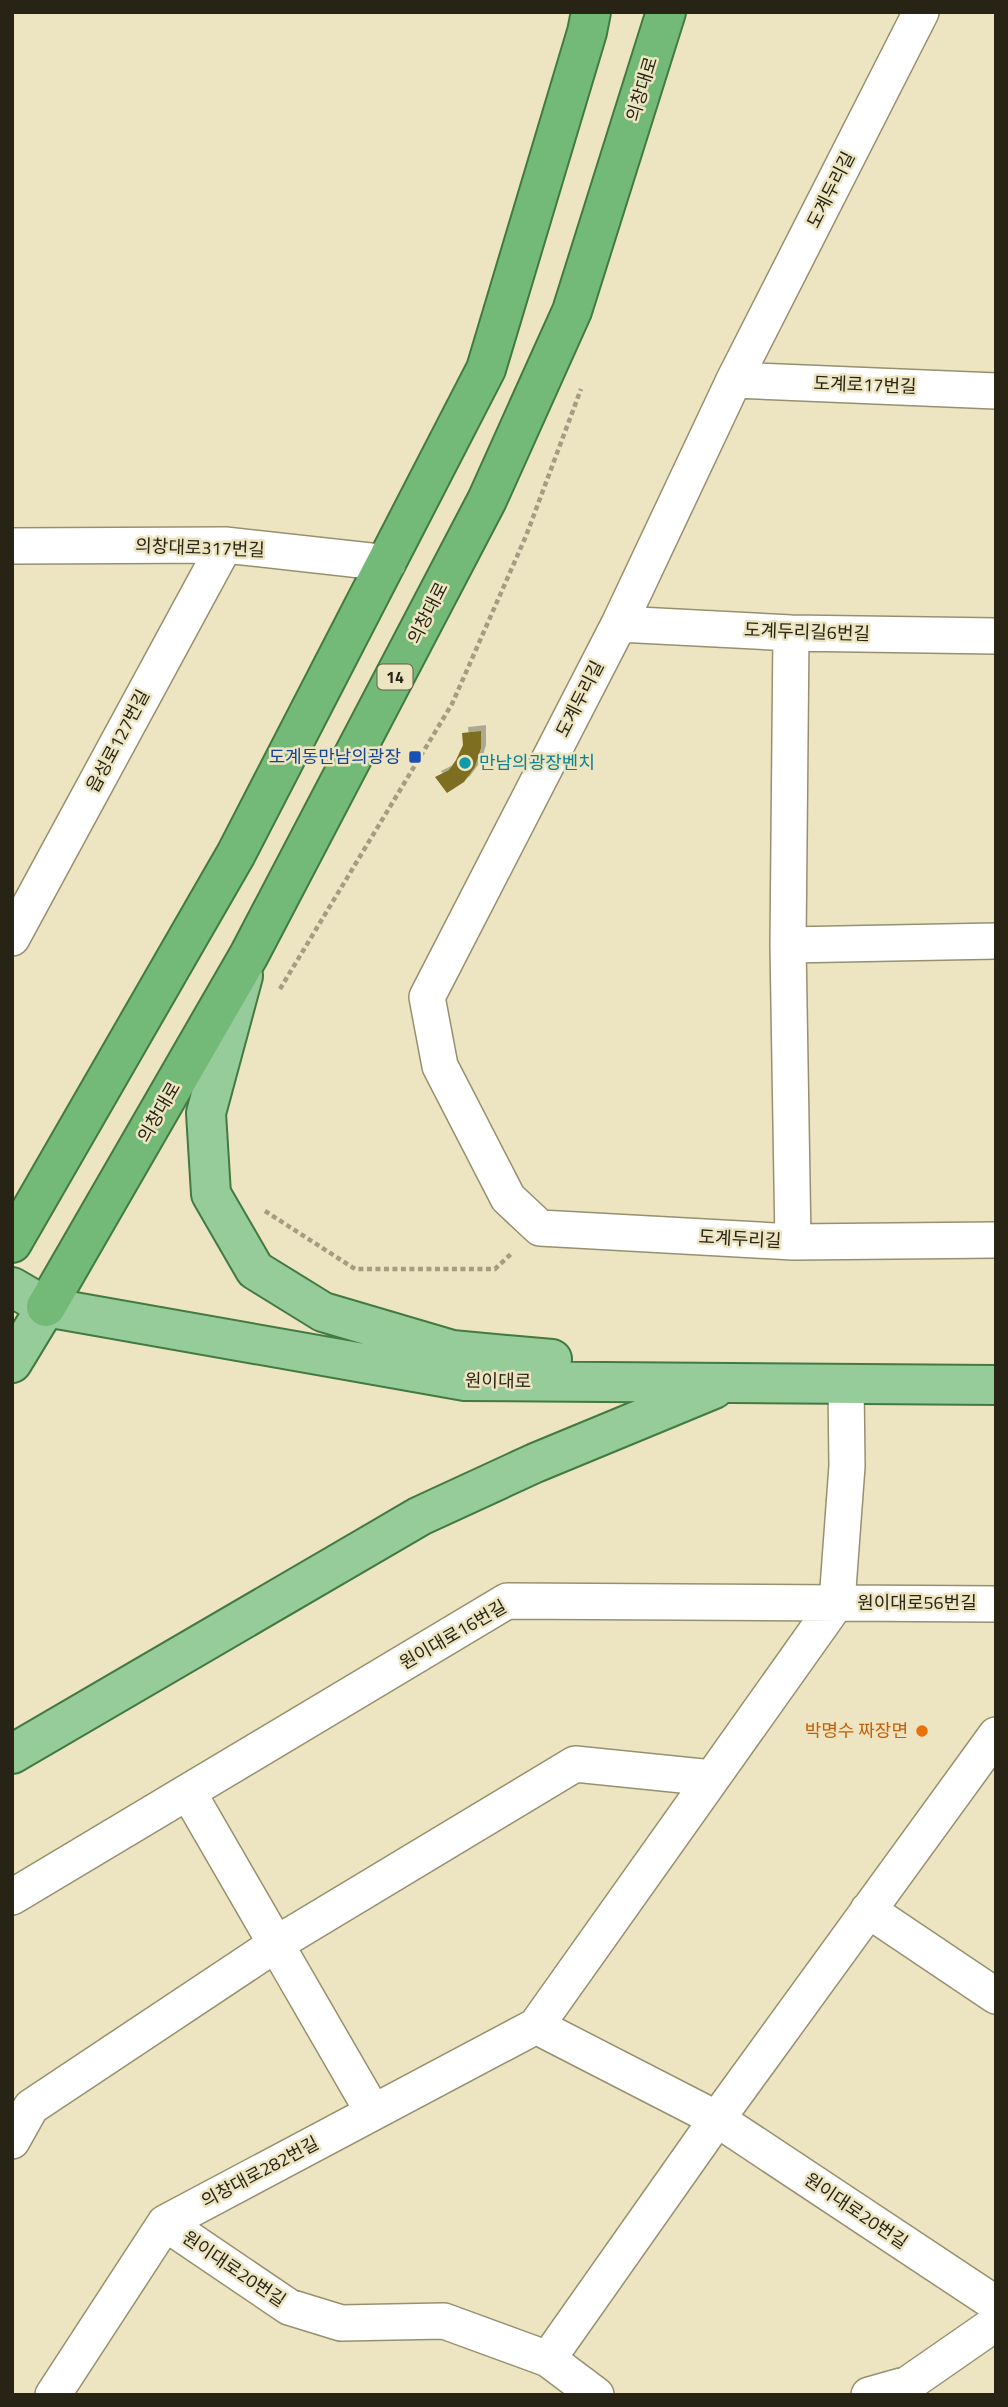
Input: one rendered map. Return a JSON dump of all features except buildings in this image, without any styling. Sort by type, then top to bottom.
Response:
[{"type":"highway","points":[[12,1243],[236,854],[486,369],[591,12]]},
{"type":"highway","name":"의창대로","points":[[47,1307],[249,956],[487,499],[572,311],[666,12]]},
{"type":"main road","points":[[249,956],[206,1113],[211,1194],[255,1269],[323,1312],[452,1350],[630,1367],[731,1382]]},
{"type":"main road","name":"원이대로","points":[[12,1287],[47,1307],[465,1381],[996,1385]]},
{"type":"main road","name":"의창대로","points":[[12,1363],[47,1307]]},
{"type":"main road","points":[[12,1754],[420,1516],[534,1463],[731,1382]]},
{"type":"street","name":"도계두리길","points":[[921,12],[734,380],[619,624],[427,997],[440,1066],[508,1198],[540,1228],[793,1242],[996,1240]]},
{"type":"street","name":"도계로17번길","points":[[734,380],[996,391]]},
{"type":"street","name":"의창대로317번길","points":[[12,546],[225,545],[388,563]]},
{"type":"street","name":"읍성로127번길","points":[[12,938],[225,545]]},
{"type":"street","name":"도계두리길6번길","points":[[619,624],[792,633],[996,636]]},
{"type":"street","name":"도계두리길","points":[[792,633],[788,945],[793,1242]]},
{"type":"street","points":[[788,945],[996,940]]},
{"type":"street","points":[[536,2026],[837,1602],[848,1466],[846,1384]]},
{"type":"street","name":"원이대로16번길","points":[[188,1792],[507,1601],[837,1602]]},
{"type":"street","name":"원이대로56번길","points":[[837,1602],[996,1604]]},
{"type":"street","points":[[548,2359],[717,2119],[996,1735]]},
{"type":"street","points":[[12,2141],[31,2107],[276,1944],[575,1764],[712,1779]]},
{"type":"street","points":[[12,1897],[188,1792],[373,2112]]},
{"type":"street","points":[[868,1910],[996,1996]]},
{"type":"street","name":"의창대로282번길","points":[[53,2395],[165,2223],[536,2026]]},
{"type":"street","name":"원이대로20번길","points":[[536,2026],[717,2119],[996,2304]]},
{"type":"street","name":"원이대로20번길","points":[[165,2223],[289,2307],[341,2323],[444,2321],[548,2359],[596,2395]]},
{"type":"street","points":[[869,2395],[908,2384],[996,2323]]},
{"type":"path","points":[[226,1220],[265,1211],[355,1269],[495,1269],[540,1228]]},
{"type":"place","name":"도계동만남의광장","points":[[415,757]]},
{"type":"place","name":"만남의광장벤치","points":[[465,763]]},
{"type":"place","name":"박명수 짜장면","points":[[922,1731]]}]
